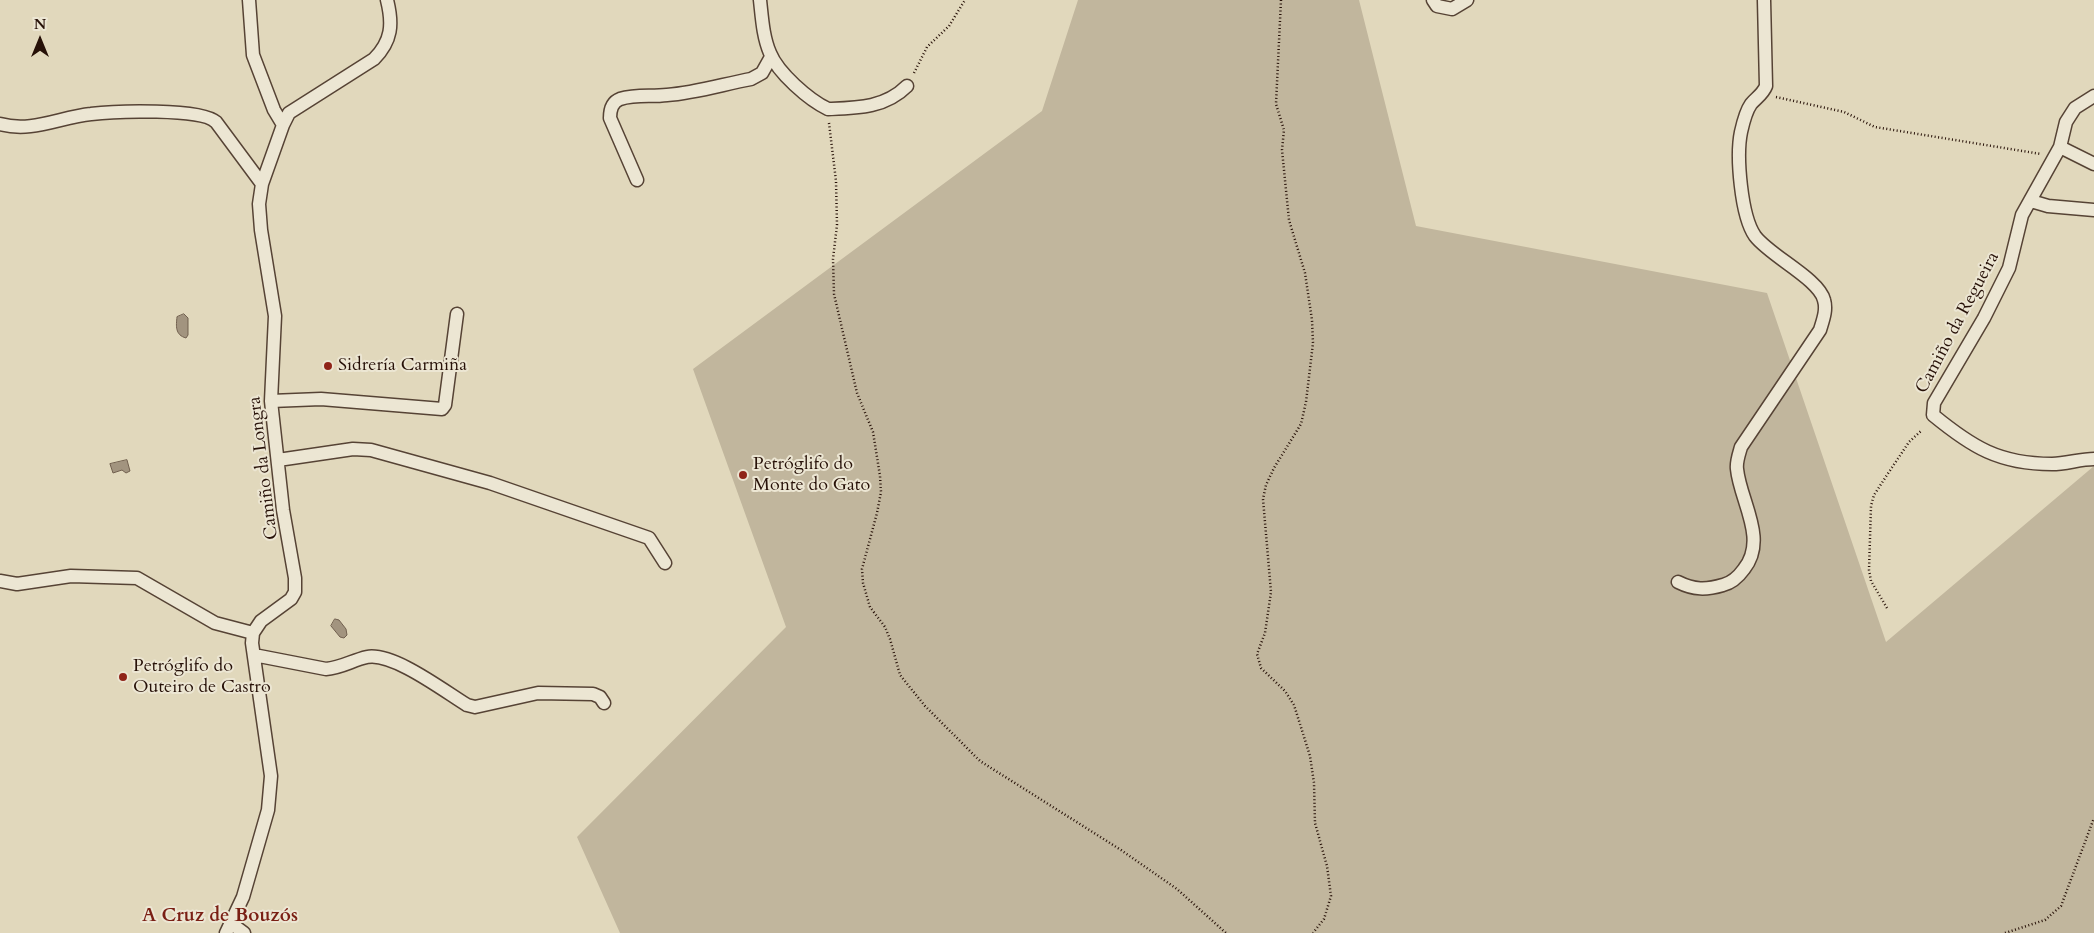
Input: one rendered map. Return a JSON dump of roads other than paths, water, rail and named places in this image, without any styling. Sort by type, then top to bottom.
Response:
[{"type":"street","points":[[249,0],[253,55],[274,110],[283,125]]},
{"type":"street","name":"Camiño da Longra","points":[[253,633],[261,622],[291,599],[295,592],[296,578],[283,510],[271,401],[275,316],[261,230],[259,204],[262,184],[283,125],[290,113],[374,59],[384,49],[391,27],[387,0]]},
{"type":"street","points":[[760,0],[764,37],[771,57],[792,82],[828,109],[874,105],[898,94],[907,86]]},
{"type":"street","points":[[1433,0],[1437,6],[1452,9],[1466,0]]},
{"type":"street","points":[[1678,582],[1695,589],[1713,588],[1727,584],[1747,566],[1753,539],[1752,527],[1736,467],[1738,456],[1741,447],[1820,330],[1825,309],[1822,294],[1762,244],[1747,220],[1742,201],[1739,142],[1750,106],[1766,86],[1764,0]]},
{"type":"street","points":[[637,180],[610,118],[610,112],[614,103],[641,95],[666,96],[752,79],[762,73],[771,57]]},
{"type":"street","name":"Camiño da Regueira","points":[[2094,96],[2075,108],[2066,122],[2057,152],[2022,215],[2016,233],[2014,257],[1984,318],[1934,403],[1933,415],[1960,437],[1982,451],[2006,458],[2054,464],[2094,459]]},
{"type":"street","points":[[0,124],[22,127],[56,123],[90,114],[141,112],[200,114],[216,122],[262,184]]},
{"type":"street","points":[[2057,152],[2094,164]]},
{"type":"street","points":[[2031,201],[2048,206],[2094,210]]},
{"type":"street","points":[[271,401],[320,399],[442,409],[445,405],[457,314]]},
{"type":"street","points":[[278,460],[353,449],[371,450],[490,483],[649,538],[664,563]]},
{"type":"street","points":[[0,580],[17,584],[71,576],[137,578],[216,623],[253,633],[254,655],[271,776],[268,810],[243,897],[229,929],[244,933]]},
{"type":"street","points":[[254,655],[326,669],[338,668],[366,657],[390,659],[467,705],[475,707],[538,693],[593,694],[600,697],[604,702]]},
{"type":"place","name":"Sidrería Carmiña","points":[[328,366]]},
{"type":"place","name":"Petróglifo do Monte do Gato","points":[[743,475]]},
{"type":"place","name":"Petróglifo do Outeiro de Castro","points":[[123,677]]},
{"type":"district","name":"A Cruz de Bouzós","points":[[220,917]]}]
